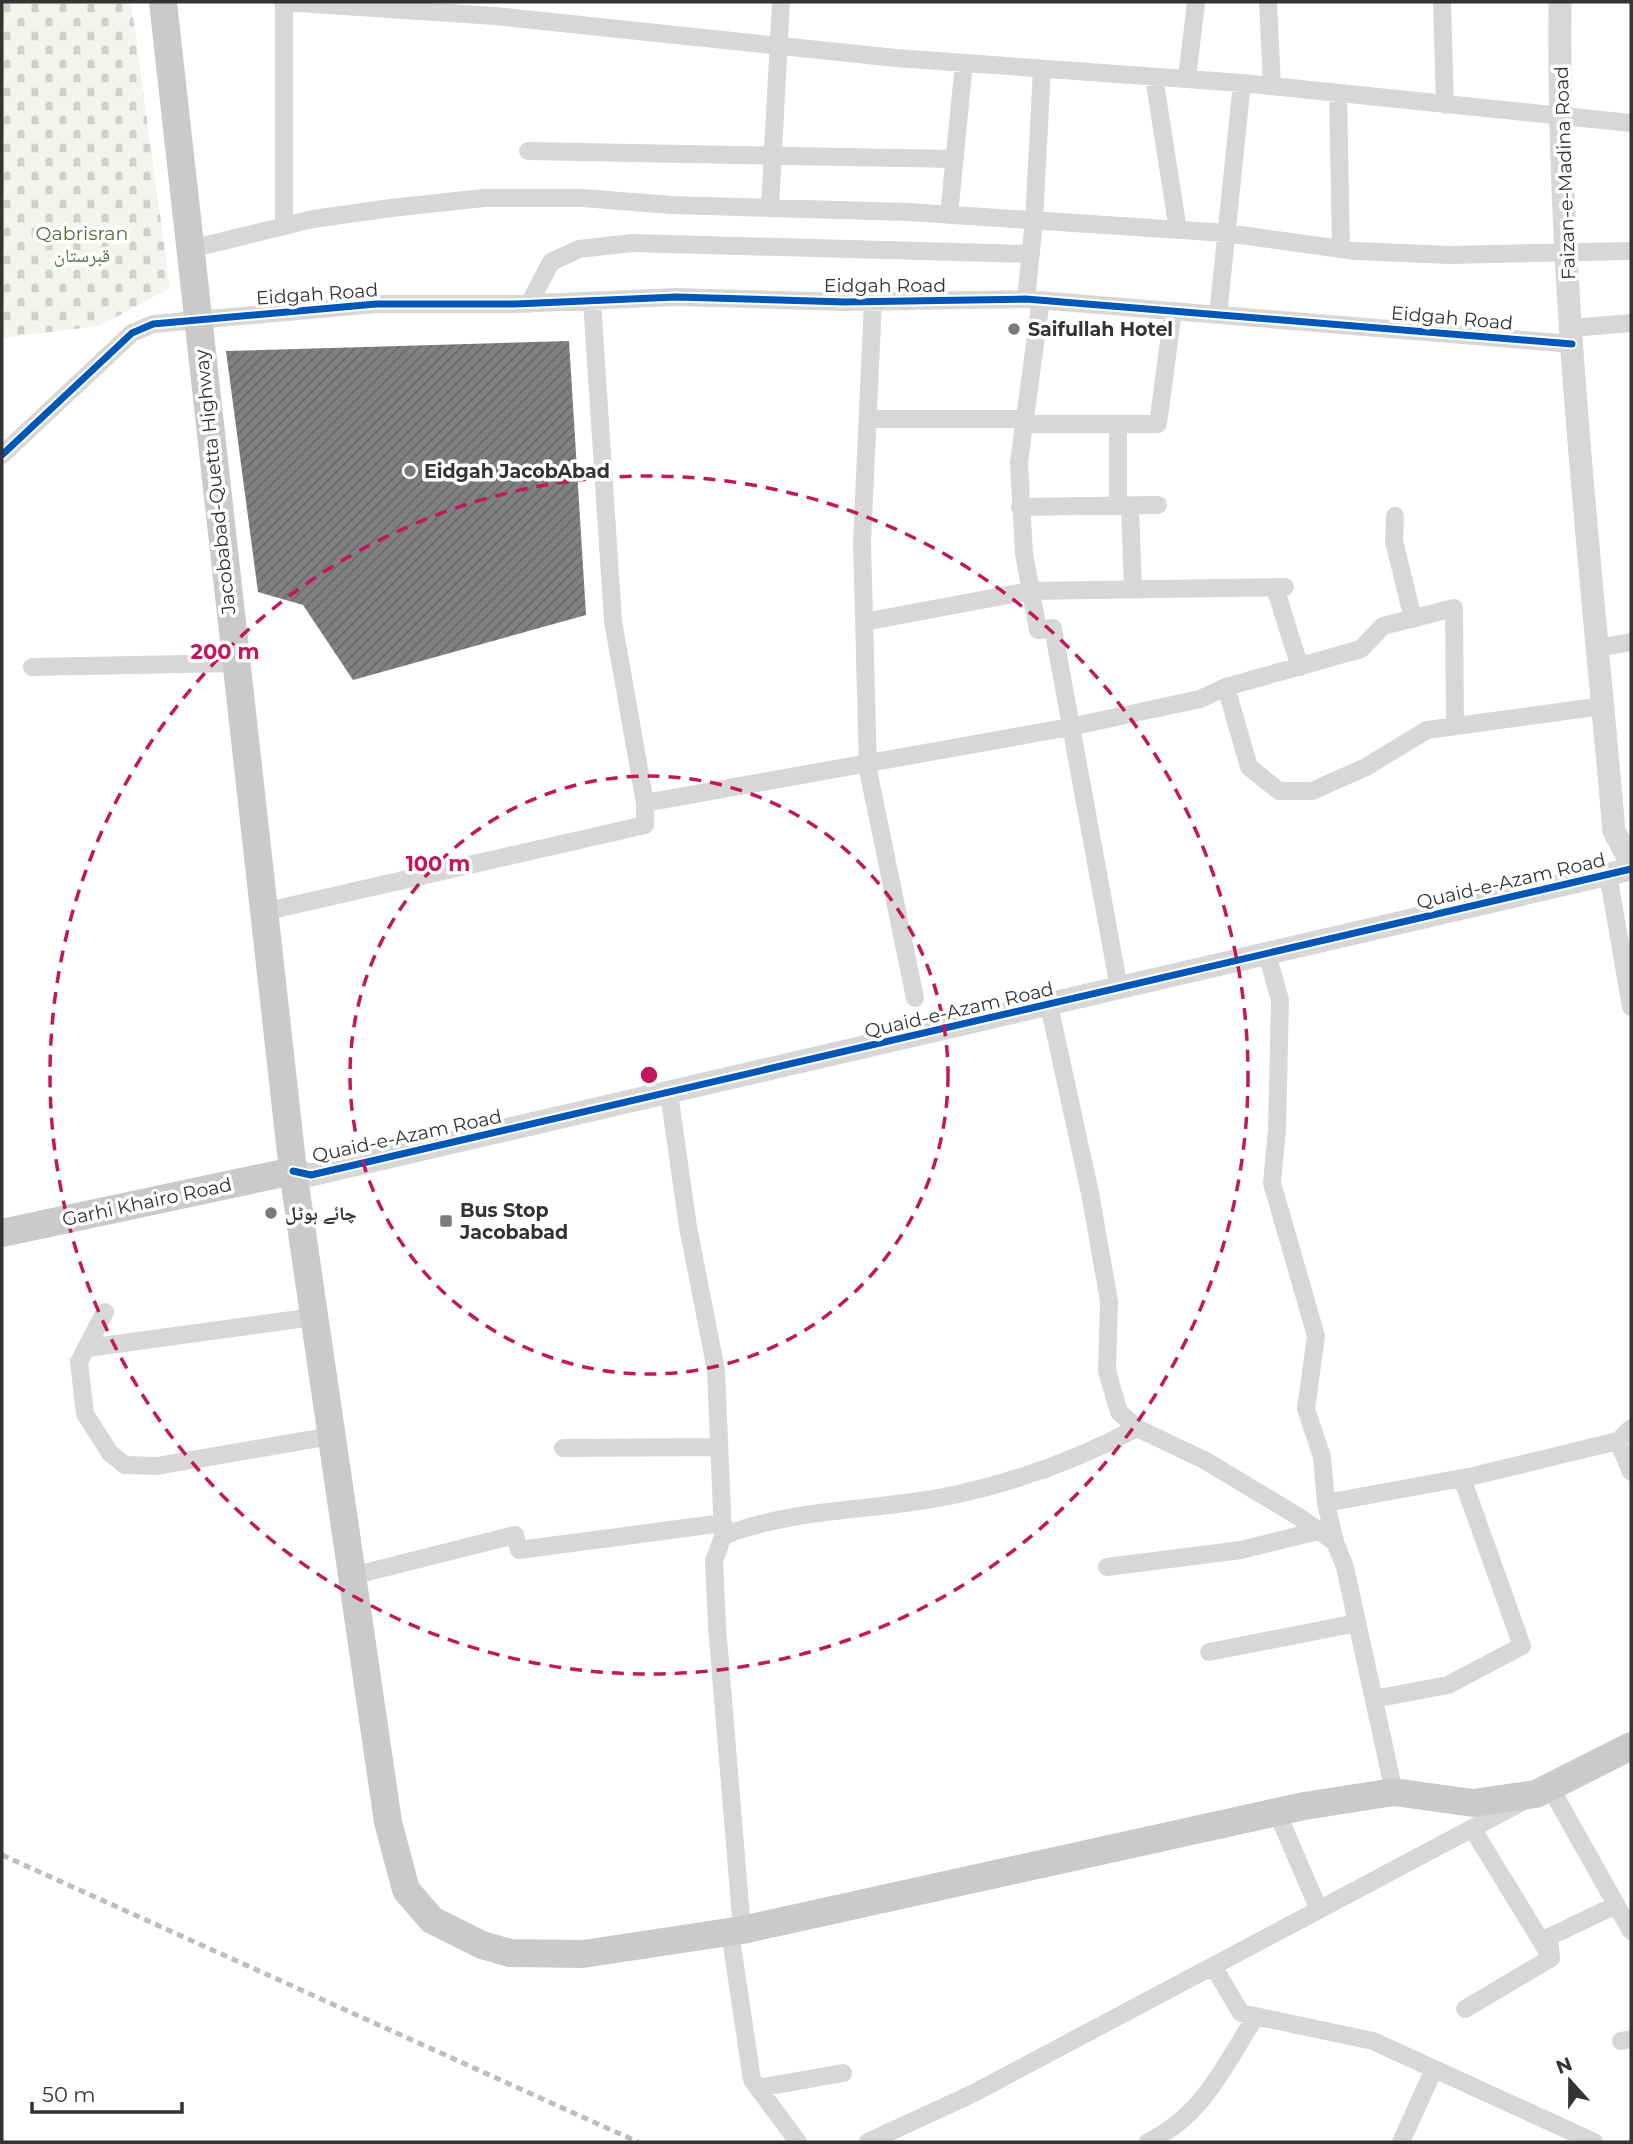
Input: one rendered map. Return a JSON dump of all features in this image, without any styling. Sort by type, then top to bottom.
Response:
[{"type":"main road","name":"Jacobabad-Quetta Highway","points":[[163,2],[293,1171],[388,1822],[406,1890],[432,1920],[482,1945],[510,1953],[583,1954],[736,1931],[1277,1812],[1394,1792],[1473,1803],[1543,1791],[1631,1746]]},
{"type":"main road","name":"Garhi Khairo Road","points":[[2,1233],[293,1171]]},
{"type":"street","points":[[284,226],[284,2],[495,16],[964,63],[1242,83],[1631,123]]},
{"type":"street","points":[[770,207],[781,2]]},
{"type":"street","points":[[1187,79],[1196,2]]},
{"type":"street","points":[[1268,2],[1272,86]]},
{"type":"street","points":[[1442,2],[1445,105]]},
{"type":"street","name":"Faizan-e-Madina Road","points":[[1560,2],[1559,117],[1569,252],[1571,336],[1614,831],[1631,866]]},
{"type":"street","points":[[949,215],[964,63]]},
{"type":"street","points":[[1042,69],[1031,254],[1033,300],[1020,462],[1020,507],[1029,591],[1038,630],[1053,628],[1119,988]]},
{"type":"street","points":[[1153,77],[1178,230]]},
{"type":"street","points":[[1218,315],[1242,83]]},
{"type":"street","points":[[1338,93],[1341,249]]},
{"type":"street","points":[[528,151],[955,159]]},
{"type":"street","points":[[190,249],[284,226],[391,208],[484,198],[582,198],[672,205],[949,215],[1227,233],[1341,249],[1450,256],[1631,251]]},
{"type":"street","points":[[529,304],[551,261],[579,249],[632,243],[1031,254]]},
{"type":"street","name":"Eidgah Road","points":[[2,454],[132,333],[153,324],[376,304],[529,304],[676,297],[873,301],[1033,300],[1218,315],[1571,336],[1631,323]]},
{"type":"street","points":[[264,912],[645,825],[645,803],[613,621],[592,301]]},
{"type":"street","points":[[873,301],[862,542],[867,761],[915,998]]},
{"type":"street","points":[[868,419],[1158,424],[1173,311]]},
{"type":"street","points":[[1118,424],[1133,590]]},
{"type":"street","points":[[1020,507],[1158,505]]},
{"type":"street","points":[[1395,516],[1394,541],[1413,619]]},
{"type":"street","points":[[864,622],[1029,591],[1280,588],[1300,667]]},
{"type":"street","points":[[645,803],[867,761],[1070,727],[1200,699],[1226,687],[1361,649],[1383,626],[1454,608],[1455,726]]},
{"type":"street","points":[[1598,648],[1631,642]]},
{"type":"street","points":[[32,667],[235,663]]},
{"type":"street","points":[[1226,687],[1249,767],[1279,791],[1311,791],[1366,767],[1427,730],[1603,706]]},
{"type":"street","name":"Quaid-e-Azam Road","points":[[293,1171],[310,1175],[1049,1005],[1608,874],[1631,866]]},
{"type":"street","points":[[1608,874],[1631,1007]]},
{"type":"street","points":[[1266,954],[1280,1000],[1278,1130],[1272,1183],[1315,1336],[1306,1409],[1322,1457],[1326,1503],[1335,1542],[1345,1567],[1394,1792]]},
{"type":"street","points":[[1049,1005],[1090,1193],[1109,1301],[1107,1371],[1119,1412],[1137,1428],[1206,1461],[1335,1542]]},
{"type":"street","points":[[669,1093],[688,1227],[716,1370],[723,1529],[715,1562],[717,1626],[736,1931],[752,2080],[798,2142]]},
{"type":"street","points":[[105,1312],[79,1362],[85,1414],[110,1453],[125,1465],[157,1466],[331,1436]]},
{"type":"street","points":[[87,1348],[314,1317]]},
{"type":"street","points":[[1326,1503],[1462,1478],[1618,1441],[1631,1427]]},
{"type":"street","points":[[352,1576],[514,1535],[519,1550],[723,1529],[957,1494],[1058,1465],[1137,1428]]},
{"type":"street","points":[[1618,1441],[1631,1472]]},
{"type":"street","points":[[563,1448],[719,1447]]},
{"type":"street","points":[[1374,1699],[1448,1685],[1522,1646],[1462,1478]]},
{"type":"street","points":[[1107,1567],[1241,1550],[1318,1531]]},
{"type":"street","points":[[1209,1652],[1357,1623]]},
{"type":"street","points":[[868,2142],[972,2094],[1543,1791],[1631,1931]]},
{"type":"street","points":[[1277,1812],[1319,1910]]},
{"type":"street","points":[[1472,1828],[1551,1958]]},
{"type":"street","points":[[1551,1958],[1549,1937],[1616,1905]]},
{"type":"street","points":[[1465,2009],[1551,1958]]},
{"type":"street","points":[[1213,1966],[1241,2012],[1373,2041],[1562,2135],[1594,2142]]},
{"type":"street","points":[[1148,2142],[1173,2130],[1202,2102],[1256,2016]]},
{"type":"street","points":[[1401,2142],[1434,2069]]},
{"type":"street","points":[[758,2088],[843,2073]]},
{"type":"green space","name":"Qabrisran قبرستان","points":[[2,2],[131,2],[170,288],[99,326],[2,338]]},
{"type":"building","name":"Eidgah JacobAbad","points":[[569,341],[586,615],[353,680],[303,605],[258,592],[226,351]]},
{"type":"railway","points":[[2,1855],[638,2142]]},
{"type":"cycle path","points":[[2,455],[132,333],[153,324],[376,304],[515,304],[676,297],[845,302],[1026,299],[1572,344]]},
{"type":"cycle path","points":[[293,1171],[311,1175],[1631,869]]},
{"type":"place","name":"Saifullah Hotel","points":[[1014,329]]},
{"type":"place","name":"Eidgah JacobAbad","points":[[410,471]]},
{"type":"place","name":"چائے ہوٹل","points":[[271,1213]]},
{"type":"place","name":"Bus Stop Jacobabad","points":[[446,1221]]}]
